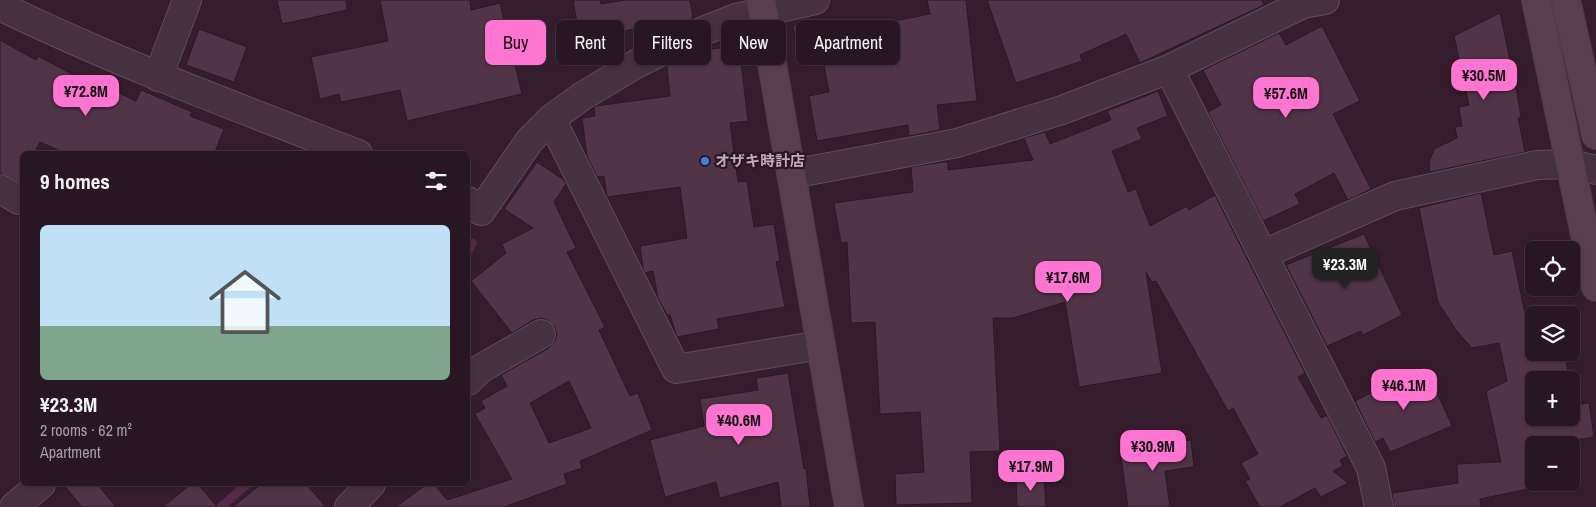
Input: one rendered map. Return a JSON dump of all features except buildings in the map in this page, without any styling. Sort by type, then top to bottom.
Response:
[{"type":"street","points":[[158,77],[187,0]]},
{"type":"street","points":[[470,202],[481,210],[530,140],[551,119],[581,97],[636,64],[698,33],[762,6],[815,0]]},
{"type":"street","points":[[1536,0],[1583,167],[1596,287]]},
{"type":"street","points":[[1566,0],[1596,135]]},
{"type":"street","points":[[792,174],[957,143],[1062,110],[1169,69],[1309,1]]},
{"type":"street","points":[[0,6],[62,36],[158,77],[350,151]]},
{"type":"street","points":[[762,6],[849,507]]},
{"type":"street","points":[[1169,69],[1371,468],[1379,507]]},
{"type":"street","points":[[551,119],[676,369],[821,344]]},
{"type":"street","points":[[1264,254],[1395,196],[1537,165],[1583,167]]},
{"type":"street","points":[[470,379],[480,370],[541,334]]},
{"type":"street","points":[[14,507],[39,486]]},
{"type":"street","points":[[350,507],[369,486]]},
{"type":"waterway","points":[[470,247],[472,243]]},
{"type":"waterway","points":[[221,507],[245,486]]},
{"type":"place","name":"オザキ時計店","points":[[705,161]]}]
